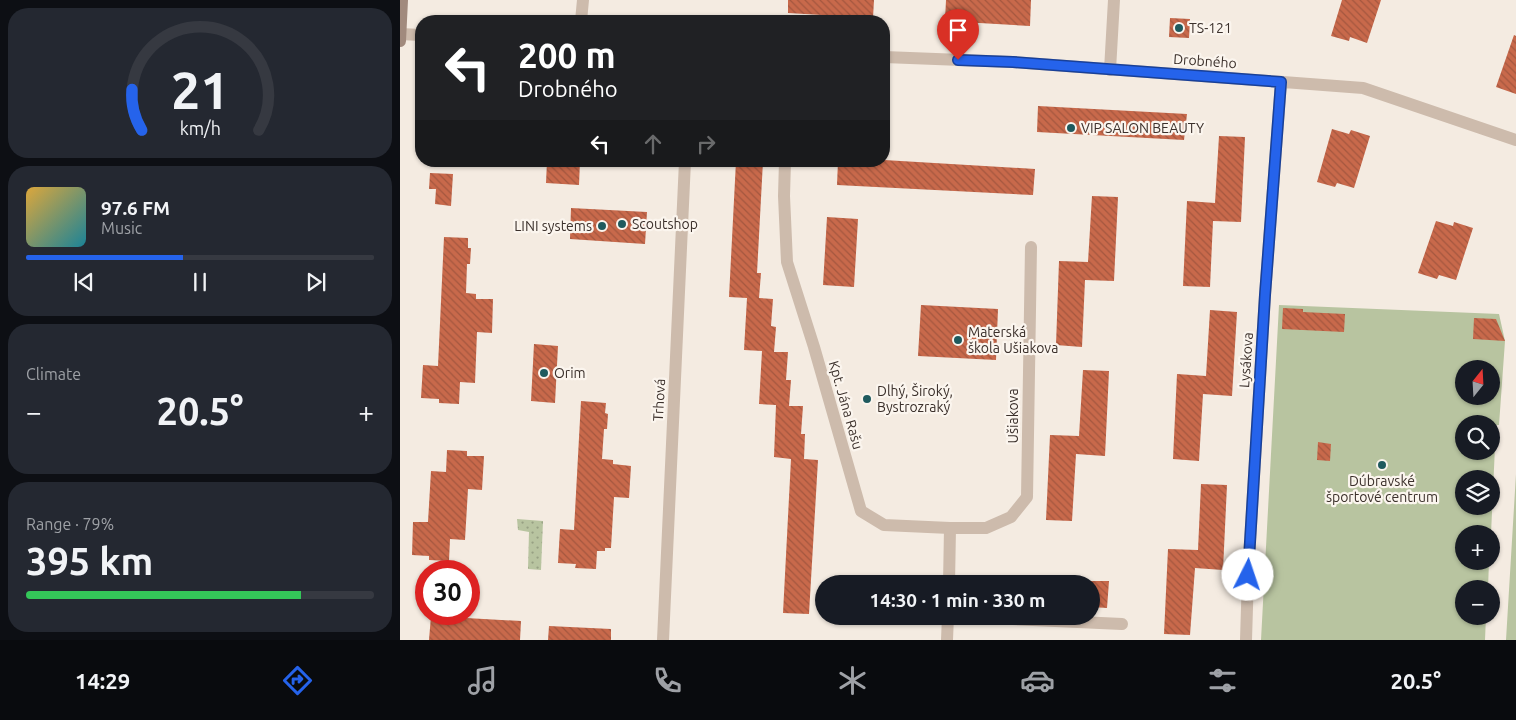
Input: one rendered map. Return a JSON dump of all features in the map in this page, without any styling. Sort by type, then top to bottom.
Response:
[{"type":"main road","points":[[400,41],[402,0]]},
{"type":"street","points":[[583,15],[584,0]]},
{"type":"street","points":[[1110,70],[1114,0]]},
{"type":"street","points":[[400,34],[415,35]]},
{"type":"street","name":"Drobného","points":[[890,57],[1013,62],[1363,88],[1516,140]]},
{"type":"street","name":"Lysákova","points":[[1246,640],[1263,324],[1281,82]]},
{"type":"street","name":"Trhová","points":[[663,640],[685,167]]},
{"type":"street","name":"Kpt. Jána Rašu","points":[[785,167],[787,262],[814,347],[860,511],[884,525],[950,528]]},
{"type":"street","name":"Ušiakova","points":[[950,528],[986,528],[1011,517],[1027,497],[1031,247]]},
{"type":"street","points":[[948,575],[950,528]]},
{"type":"street","points":[[1100,623],[1122,624]]},
{"type":"street","points":[[947,640],[948,625]]},
{"type":"green space","name":"Dúbravské športové centrum","points":[[1279,305],[1499,314],[1505,341],[1500,415],[1455,415],[1455,460],[1494,460],[1494,470],[1455,470],[1455,515],[1492,515],[1491,525],[1455,525],[1455,570],[1489,570],[1488,580],[1455,580],[1455,625],[1486,625],[1485,640],[1261,640]]},
{"type":"green space","points":[[1516,474],[1516,640],[1506,640]]},
{"type":"green space","points":[[517,519],[543,521],[541,570],[528,569],[529,532],[518,530]]},
{"type":"building","points":[[788,0],[874,0],[873,15],[788,13]]},
{"type":"building","points":[[946,0],[1031,0],[1030,26],[945,21]]},
{"type":"building","points":[[1342,0],[1381,0],[1367,43],[1350,37],[1349,41],[1331,36]]},
{"type":"building","name":"TS-121","points":[[1170,18],[1190,19],[1189,38],[1169,37]]},
{"type":"building","points":[[1514,35],[1516,36],[1516,94],[1496,87]]},
{"type":"building","points":[[1038,106],[1187,114],[1184,140],[1037,132]]},
{"type":"building","points":[[1332,129],[1349,134],[1351,130],[1370,136],[1354,188],[1337,183],[1335,187],[1317,182]]},
{"type":"building","points":[[1219,136],[1245,137],[1241,222],[1213,221],[1210,287],[1183,286],[1187,201],[1215,203]]},
{"type":"building","points":[[890,160],[1035,169],[1033,195],[837,185],[838,167],[890,167]]},
{"type":"building","points":[[547,167],[580,167],[579,185],[546,183]]},
{"type":"building","points":[[736,167],[763,167],[757,273],[761,273],[759,298],[773,299],[771,326],[776,327],[774,352],[788,352],[786,380],[791,380],[789,406],[803,406],[801,434],[805,434],[804,459],[818,460],[809,614],[783,613],[791,459],[774,457],[776,405],[759,404],[762,351],[744,350],[747,298],[729,297]]},
{"type":"building","points":[[430,173],[453,174],[451,206],[435,204],[436,189],[429,189]]},
{"type":"building","points":[[1092,196],[1118,197],[1114,281],[1085,280],[1082,347],[1056,345],[1059,261],[1088,262]]},
{"type":"building","points":[[571,208],[647,212],[645,244],[570,239]]},
{"type":"building","points":[[827,217],[858,219],[854,287],[823,285]]},
{"type":"building","points":[[1436,221],[1453,226],[1454,222],[1473,228],[1456,280],[1439,275],[1437,279],[1418,273]]},
{"type":"building","points":[[444,237],[468,238],[468,248],[471,248],[470,264],[467,264],[466,293],[476,294],[476,299],[493,299],[492,333],[477,332],[475,383],[460,382],[459,404],[439,403],[439,399],[421,398],[423,365],[438,366]]},
{"type":"building","name":"Materská škola Ušiakova","points":[[921,305],[998,309],[996,360],[918,356]]},
{"type":"building","points":[[1283,308],[1303,309],[1303,312],[1345,314],[1344,332],[1282,329]]},
{"type":"building","points":[[1210,310],[1237,312],[1232,396],[1203,394],[1199,461],[1173,459],[1177,374],[1206,376]]},
{"type":"building","points":[[1474,318],[1496,319],[1505,341],[1473,339]]},
{"type":"building","name":"Orim","points":[[534,344],[558,346],[555,403],[531,401]]},
{"type":"building","points":[[1083,370],[1109,371],[1105,456],[1076,454],[1072,521],[1046,520],[1050,435],[1079,436]]},
{"type":"building","points":[[581,401],[606,403],[605,413],[608,414],[607,429],[604,429],[602,459],[613,460],[613,464],[631,466],[629,498],[614,497],[611,548],[605,548],[605,551],[597,551],[596,569],[575,568],[576,564],[558,563],[560,529],[574,530]]},
{"type":"building","points":[[1318,442],[1331,444],[1330,461],[1317,460]]},
{"type":"building","points":[[447,450],[467,451],[467,456],[484,456],[482,490],[468,489],[465,540],[450,539],[449,560],[429,560],[429,556],[412,555],[413,522],[428,522],[431,471],[446,472]]},
{"type":"building","points":[[1201,484],[1227,485],[1223,570],[1195,568],[1190,635],[1164,634],[1168,549],[1198,550]]},
{"type":"building","points":[[1100,581],[1109,581],[1107,608],[1100,608]]},
{"type":"building","points":[[480,619],[521,621],[520,640],[429,640],[430,625],[480,625]]},
{"type":"building","points":[[549,626],[611,629],[611,640],[548,640]]},
{"type":"place","name":"TS-121","points":[[1179,28]]},
{"type":"place","name":"VIP SALON BEAUTY","points":[[1071,128]]},
{"type":"place","name":"Scoutshop","points":[[622,224]]},
{"type":"place","name":"LINI systems","points":[[602,226]]},
{"type":"place","name":"Materská škola Ušiakova","points":[[958,340]]},
{"type":"place","name":"Orim","points":[[544,373]]},
{"type":"place","name":"Dlhý, Široký, Bystrozraký","points":[[867,399]]},
{"type":"place","name":"Dúbravské športové centrum","points":[[1382,465]]},
{"type":"route","points":[[958,60],[1013,62],[1281,82],[1265,295],[1248,575]]}]
